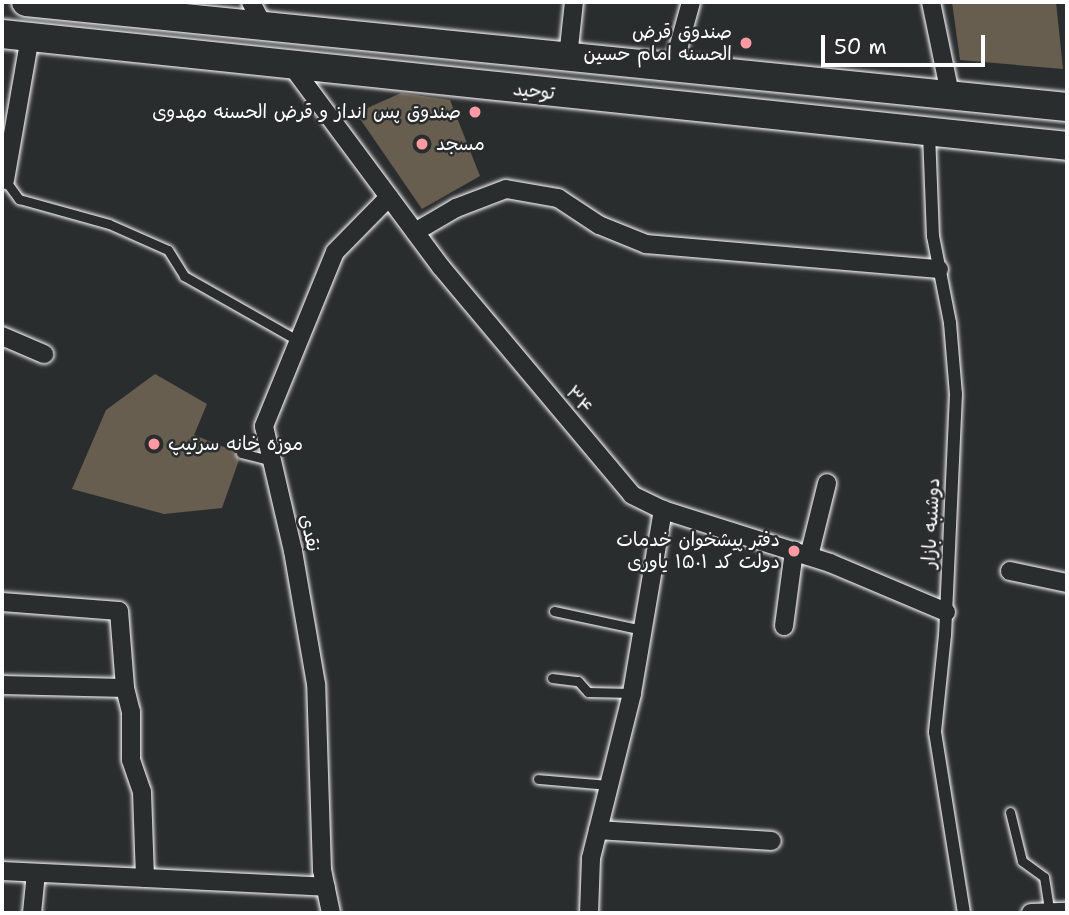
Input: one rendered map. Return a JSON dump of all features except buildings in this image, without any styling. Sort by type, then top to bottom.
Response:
[{"type":"main road","name":"توحید","points":[[26,2],[1067,107]]},
{"type":"main road","points":[[108,45],[113,11]]},
{"type":"main road","name":"توحید","points":[[2,34],[1067,146]]},
{"type":"street","points":[[251,2],[264,28]]},
{"type":"street","points":[[568,57],[574,2]]},
{"type":"street","points":[[673,67],[691,2]]},
{"type":"street","points":[[931,2],[950,94]]},
{"type":"street","points":[[5,180],[30,37]]},
{"type":"street","name":"۳۴","points":[[291,65],[415,232],[632,495],[663,510],[801,553],[946,612]]},
{"type":"street","name":"دوشنبه بازار","points":[[929,133],[933,236],[956,394],[946,612],[935,732],[964,913]]},
{"type":"street","points":[[415,232],[456,208],[506,189],[558,198],[599,225],[646,244],[939,268]]},
{"type":"street","name":"نقدی","points":[[331,913],[326,887],[316,684],[264,426],[335,252],[389,197]]},
{"type":"street","points":[[2,336],[44,354]]},
{"type":"street","points":[[784,626],[801,553],[827,483]]},
{"type":"street","points":[[589,913],[591,858],[632,693],[663,510]]},
{"type":"street","points":[[1010,571],[1067,583]]},
{"type":"street","points":[[2,602],[120,611],[125,688],[131,712],[131,760],[142,792],[145,878]]},
{"type":"street","points":[[2,684],[125,688]]},
{"type":"street","points":[[598,830],[772,841]]},
{"type":"street","points":[[2,871],[326,887]]},
{"type":"street","points":[[32,913],[36,873]]},
{"type":"street","points":[[1031,913],[1067,912]]},
{"type":"lane","points":[[5,180],[19,199],[109,223],[168,250],[184,276],[299,341]]},
{"type":"lane","points":[[241,453],[273,461]]},
{"type":"lane","points":[[554,611],[643,630]]},
{"type":"lane","points":[[552,678],[578,681],[589,692],[632,693]]},
{"type":"lane","points":[[538,779],[610,785]]},
{"type":"lane","points":[[1010,811],[1022,862],[1044,877],[1050,913]]},
{"type":"place","name":"صندوق قرض الحسنه امام حسین","points":[[746,43]]},
{"type":"place","name":"صندوق پس انداز و قرض الحسنه مهدوی","points":[[475,112]]},
{"type":"place","name":"مسجد","points":[[422,144]]},
{"type":"place","name":"موزه خانه سرتیپ","points":[[154,444]]},
{"type":"place","name":"دفتر پیشخوان خدمات دولت کد ۱۵۰۱ یاوری","points":[[794,551]]}]
